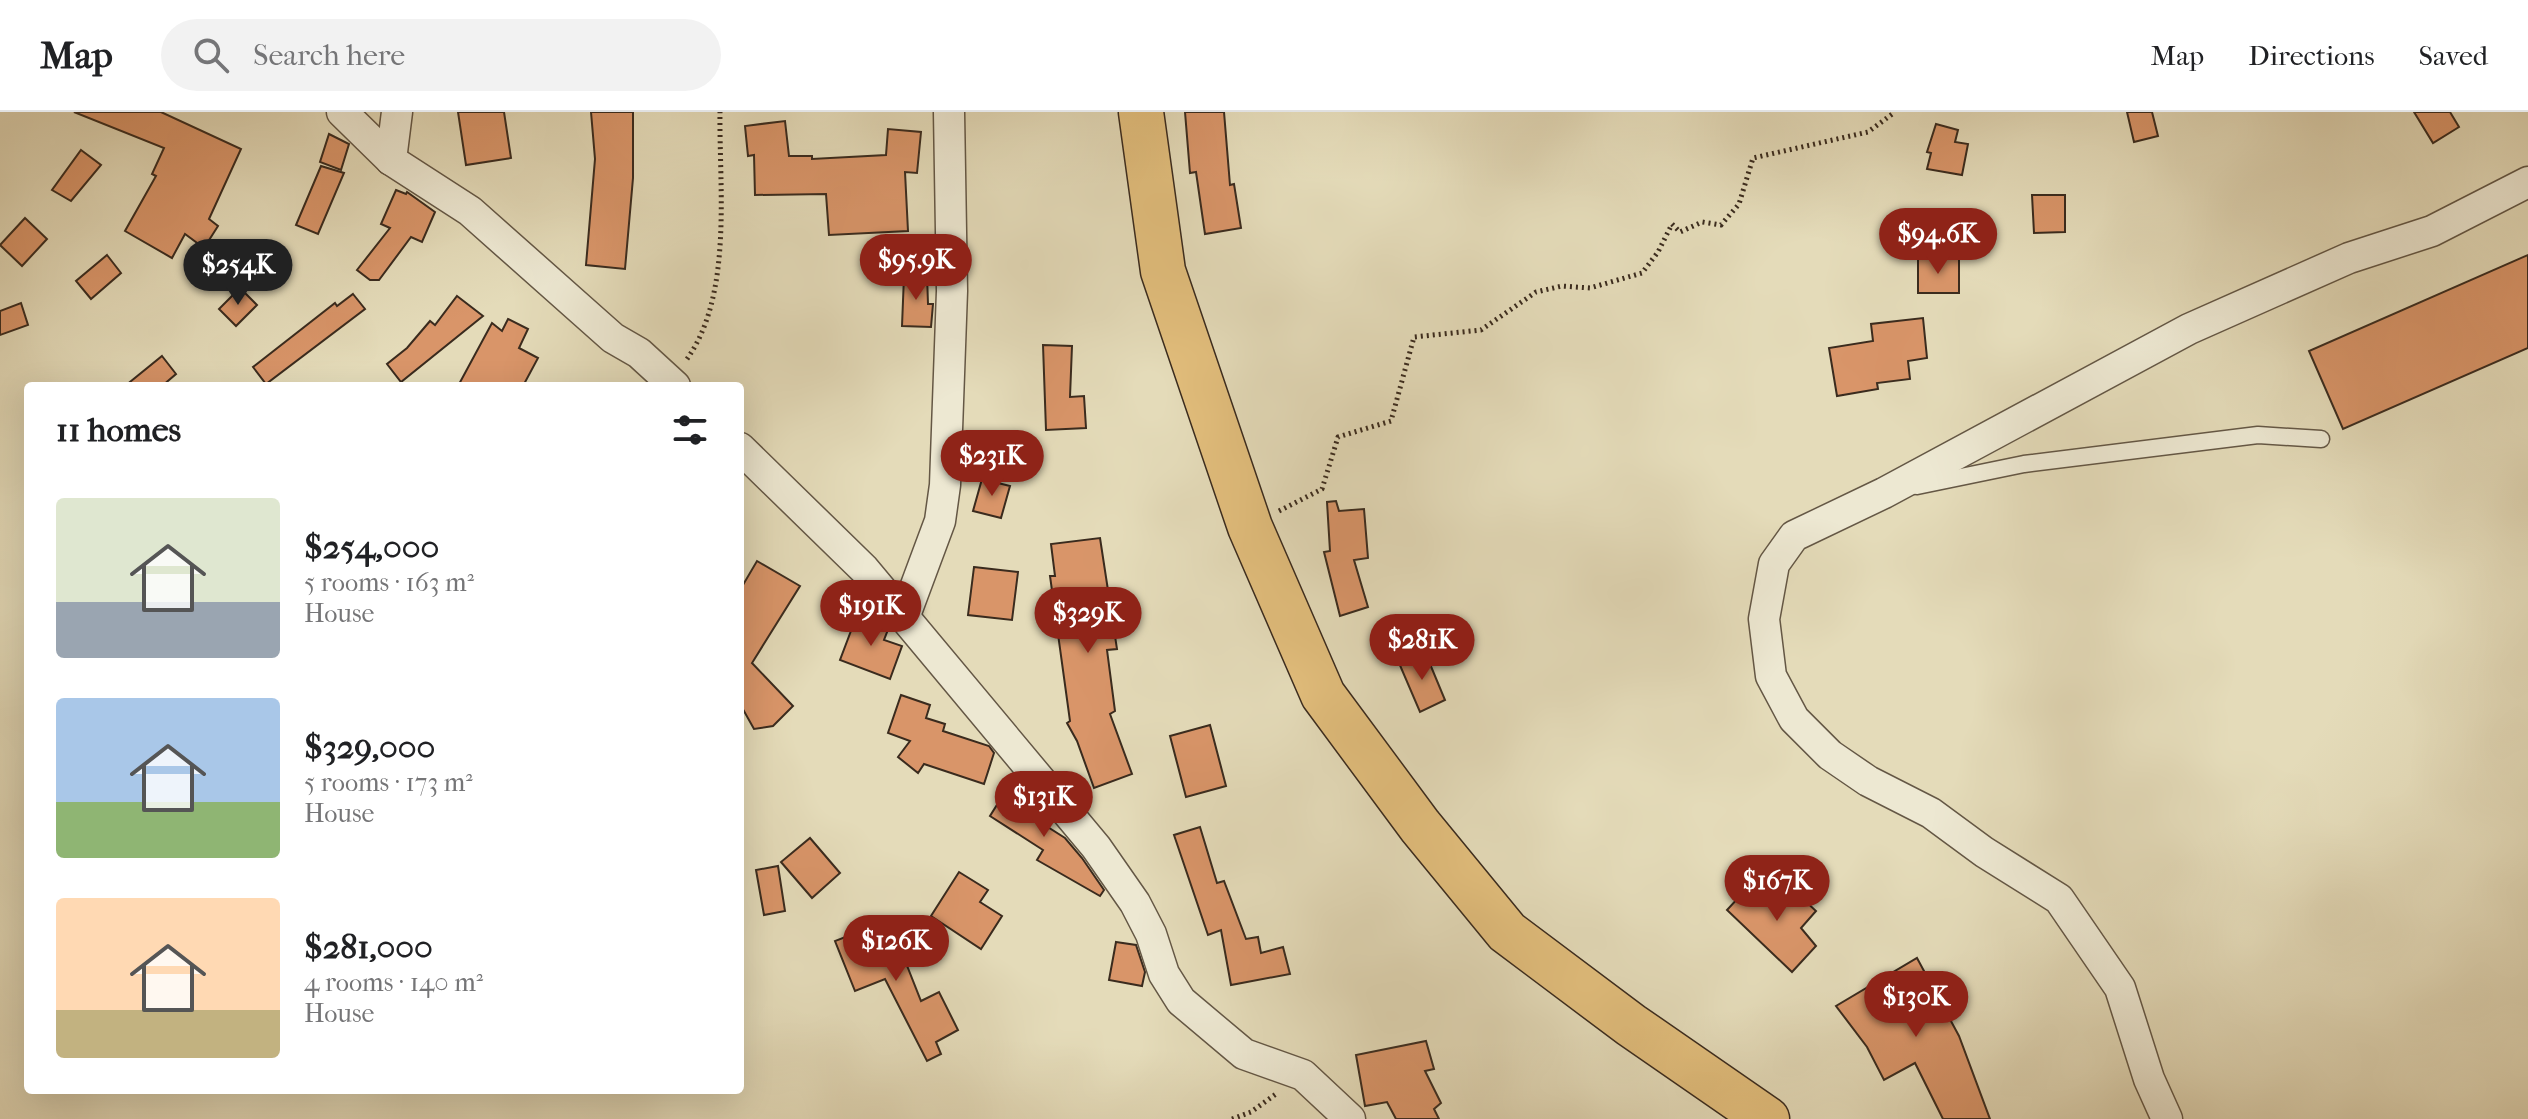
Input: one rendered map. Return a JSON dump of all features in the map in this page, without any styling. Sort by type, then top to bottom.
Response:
[{"type":"main road","points":[[1141,112],[1163,271],[1250,527],[1323,695],[1420,826],[1507,932],[1631,1025],[1767,1119]]},
{"type":"street","points":[[342,112],[391,160],[470,211],[613,338],[639,353],[671,382]]},
{"type":"street","points":[[391,160],[397,112]]},
{"type":"street","points":[[905,615],[940,521],[945,485],[952,291],[949,112]]},
{"type":"street","points":[[2167,1119],[2149,1079],[2120,988],[2059,899],[1984,852],[1931,813],[1868,781],[1830,755],[1794,719],[1771,676],[1764,619],[1774,564],[1794,536],[1884,493],[2189,329],[2349,258],[2432,231],[2528,182]]},
{"type":"street","points":[[744,452],[847,551],[905,615],[1096,847],[1135,903],[1151,934],[1164,974],[1181,1001],[1244,1054],[1303,1075],[1350,1119]]},
{"type":"lane","points":[[1884,493],[2024,464],[2258,435],[2321,439]]},
{"type":"path","points":[[674,382],[703,336],[717,281],[720,112]]},
{"type":"path","points":[[1250,527],[1322,489],[1338,437],[1391,421],[1414,337],[1481,330],[1536,292],[1562,286],[1590,288],[1642,273],[1658,252],[1672,224],[1680,232],[1702,222],[1721,225],[1739,204],[1753,158],[1868,132],[1895,112]]},
{"type":"path","points":[[1232,1119],[1251,1112],[1303,1075]]},
{"type":"building","points":[[74,112],[161,112],[241,149],[209,219],[218,226],[204,248],[185,234],[172,258],[125,231],[156,176],[152,174],[164,148]]},
{"type":"building","points":[[458,112],[504,112],[511,158],[466,165]]},
{"type":"building","points":[[591,112],[633,112],[633,178],[625,269],[586,265],[595,159]]},
{"type":"building","points":[[1185,112],[1224,112],[1230,185],[1234,184],[1241,228],[1205,234],[1196,172],[1190,173]]},
{"type":"building","points":[[2127,112],[2152,112],[2158,136],[2134,142]]},
{"type":"building","points":[[2414,112],[2450,112],[2459,127],[2433,143]]},
{"type":"building","points":[[785,121],[789,156],[812,156],[812,159],[886,155],[888,129],[921,132],[917,173],[905,172],[908,231],[829,235],[826,194],[755,195],[754,155],[748,156],[745,126]]},
{"type":"building","points":[[1936,124],[1958,130],[1955,142],[1968,144],[1962,175],[1927,169],[1931,153],[1927,152]]},
{"type":"building","points":[[329,134],[349,144],[341,170],[320,162]]},
{"type":"building","points":[[81,150],[101,165],[71,201],[52,190]]},
{"type":"building","points":[[321,166],[344,173],[318,234],[296,225]]},
{"type":"building","points":[[396,190],[407,192],[435,212],[422,242],[411,237],[379,280],[370,280],[357,270],[390,228],[381,224]]},
{"type":"building","points":[[2032,195],[2065,195],[2065,232],[2034,233]]},
{"type":"building","points":[[25,218],[47,239],[22,266],[0,245]]},
{"type":"building","points":[[107,255],[121,273],[91,299],[76,281]]},
{"type":"building","points":[[2528,255],[2528,348],[2343,429],[2309,351]]},
{"type":"building","points":[[1918,258],[1959,258],[1959,293],[1918,293]]},
{"type":"building","points":[[927,275],[928,304],[933,304],[931,327],[902,326],[904,276]]},
{"type":"building","points":[[240,288],[257,305],[236,326],[219,309]]},
{"type":"building","points":[[353,294],[365,309],[269,382],[264,382],[253,367],[335,303],[337,306]]},
{"type":"building","points":[[457,296],[483,316],[401,382],[387,364],[407,348],[430,321],[435,325]]},
{"type":"building","points":[[21,303],[28,325],[0,335],[0,311]]},
{"type":"building","points":[[1923,318],[1927,358],[1908,361],[1910,379],[1877,383],[1878,389],[1837,396],[1829,348],[1873,341],[1871,324]]},
{"type":"building","points":[[508,319],[528,329],[519,348],[538,358],[525,382],[460,382],[492,323],[502,331]]},
{"type":"building","points":[[1043,345],[1072,346],[1070,397],[1084,396],[1086,428],[1046,430]]},
{"type":"building","points":[[162,356],[176,374],[167,382],[130,382]]},
{"type":"building","points":[[982,479],[1010,486],[1001,518],[973,511]]},
{"type":"building","points":[[1336,501],[1339,511],[1364,509],[1368,558],[1354,560],[1368,607],[1340,616],[1324,552],[1330,551],[1327,502]]},
{"type":"building","points":[[1100,538],[1117,649],[1107,650],[1115,711],[1110,714],[1132,774],[1094,788],[1067,723],[1070,721],[1050,576],[1055,576],[1051,544]]},
{"type":"building","points":[[757,561],[800,586],[752,663],[793,706],[773,726],[754,729],[744,711],[744,583]]},
{"type":"building","points":[[974,567],[1018,572],[1012,620],[968,615]]},
{"type":"building","points":[[857,615],[889,627],[884,640],[902,646],[890,679],[840,660]]},
{"type":"building","points":[[1425,652],[1445,700],[1420,712],[1399,663]]},
{"type":"building","points":[[901,695],[930,705],[926,718],[945,724],[943,731],[989,746],[994,753],[984,784],[924,764],[918,773],[898,757],[910,741],[888,733]]},
{"type":"building","points":[[1210,725],[1226,786],[1186,797],[1170,736]]},
{"type":"building","points":[[1010,784],[1039,807],[1032,817],[1065,838],[1082,858],[1104,890],[1100,896],[1037,860],[1043,850],[990,816]]},
{"type":"building","points":[[1200,827],[1217,883],[1224,881],[1246,939],[1258,937],[1261,953],[1283,947],[1290,974],[1231,985],[1221,930],[1208,935],[1174,835]]},
{"type":"building","points":[[810,838],[840,873],[812,898],[781,862]]},
{"type":"building","points":[[778,866],[785,911],[764,915],[756,870]]},
{"type":"building","points":[[959,872],[988,890],[980,902],[1002,916],[981,949],[931,916]]},
{"type":"building","points":[[1751,884],[1775,903],[1790,887],[1816,911],[1801,928],[1816,946],[1792,972],[1727,910]]},
{"type":"building","points":[[889,920],[921,1001],[939,992],[958,1030],[936,1042],[941,1054],[927,1061],[885,979],[855,991],[835,941]]},
{"type":"building","points":[[1116,942],[1136,945],[1145,972],[1142,986],[1109,980]]},
{"type":"building","points":[[1917,958],[1959,1036],[1990,1119],[1943,1119],[1915,1063],[1884,1080],[1867,1047],[1836,1006]]},
{"type":"building","points":[[1426,1041],[1434,1069],[1425,1071],[1441,1103],[1434,1109],[1439,1119],[1396,1119],[1387,1102],[1365,1106],[1356,1055]]}]
